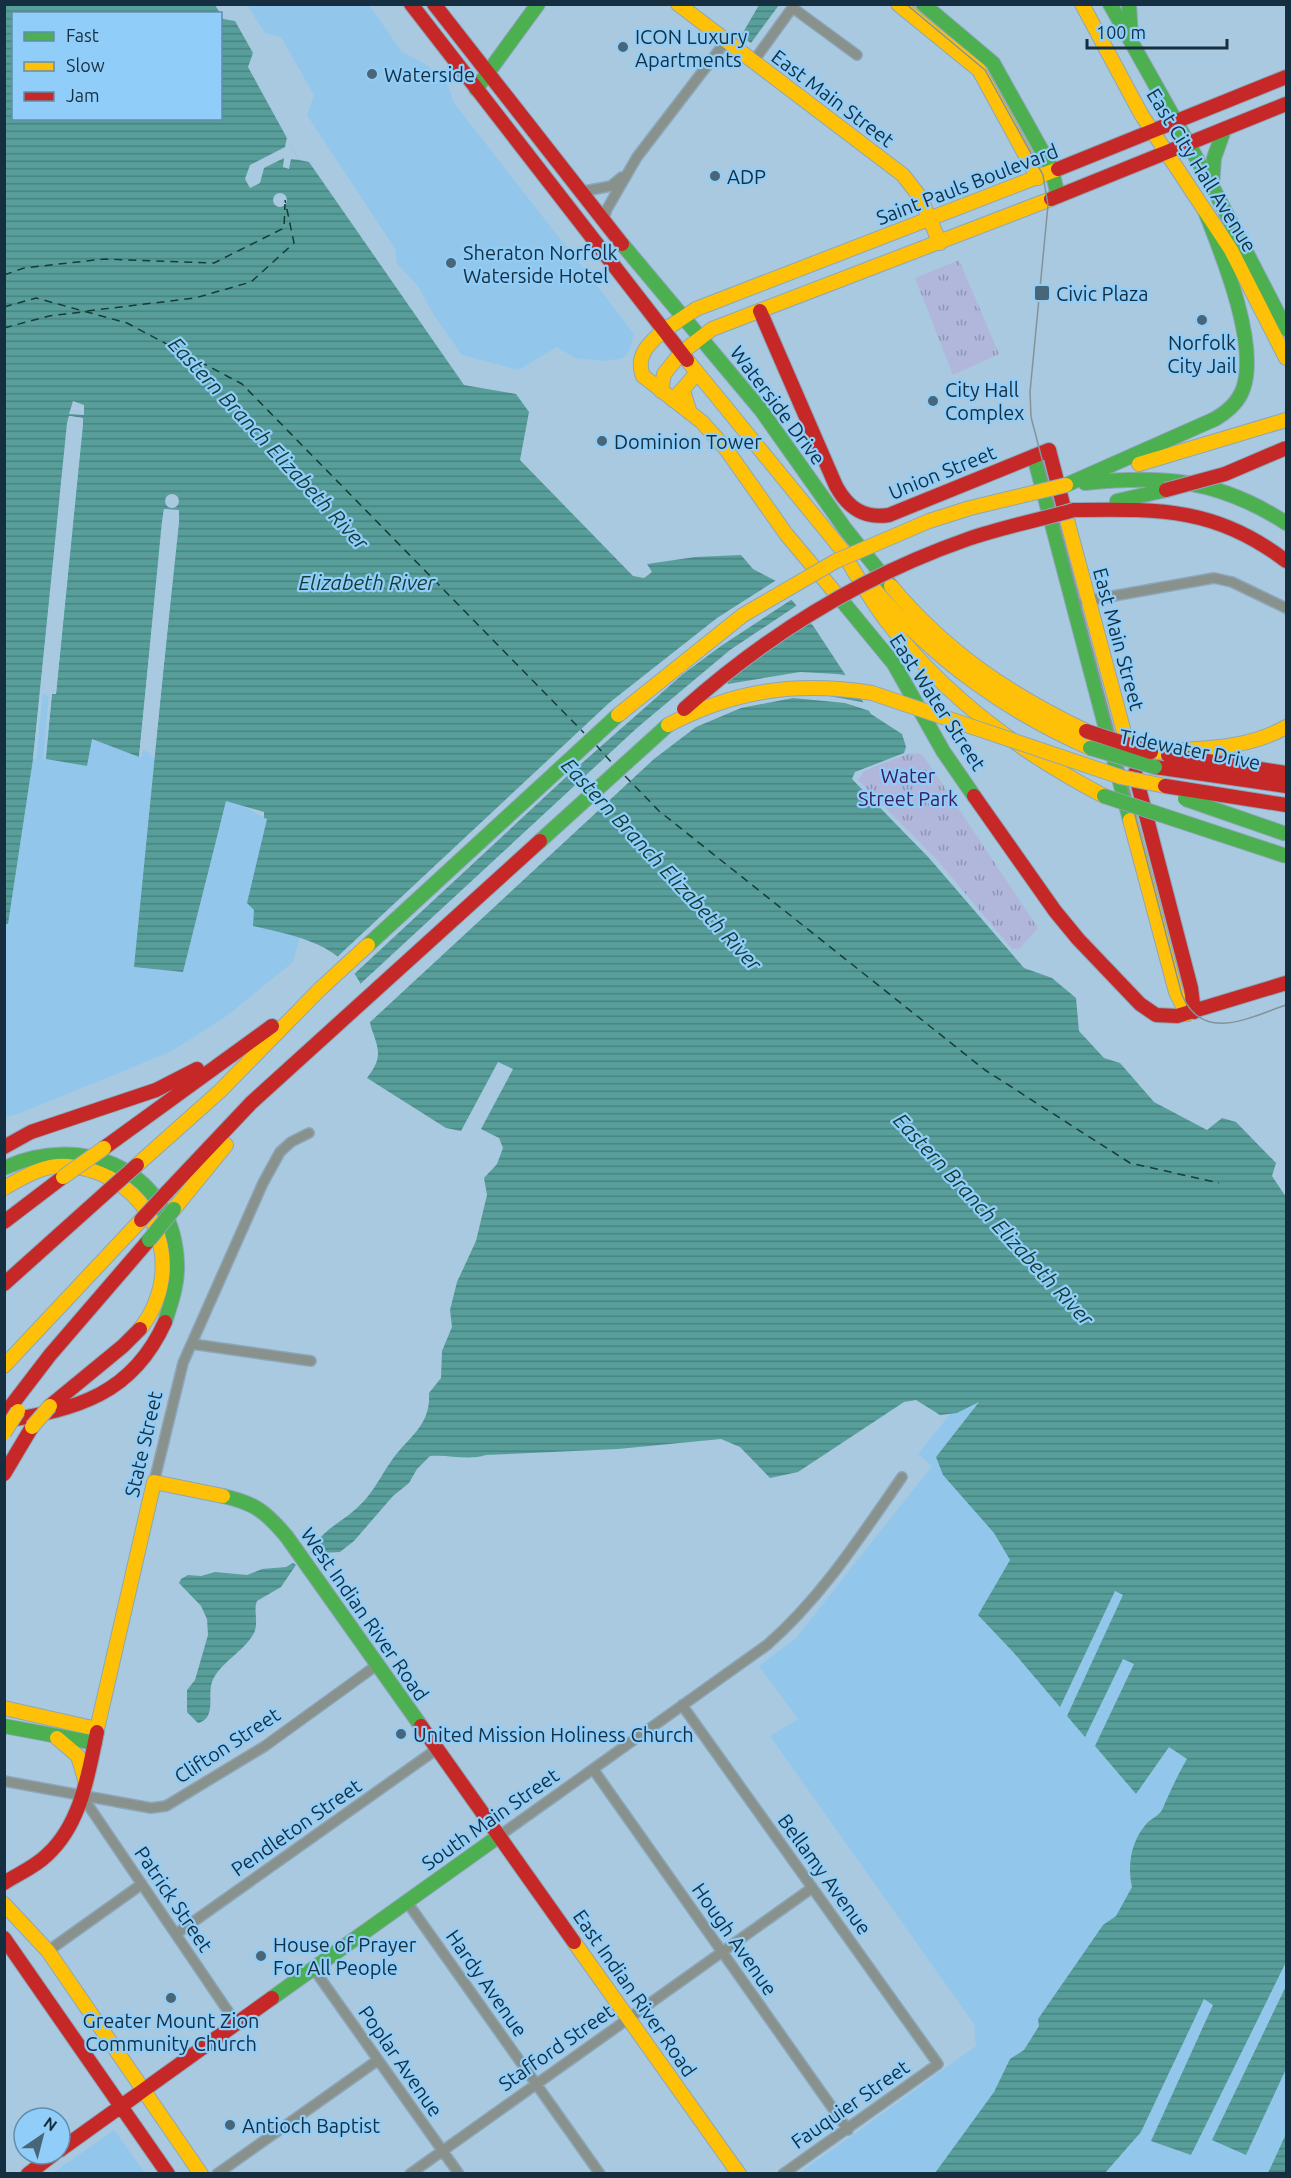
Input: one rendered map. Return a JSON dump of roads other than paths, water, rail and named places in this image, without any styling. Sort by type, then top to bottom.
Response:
[{"type":"main road","name":"Waterside Drive","points":[[411,4],[663,331],[839,546]]},
{"type":"main road","name":"Waterside Drive","points":[[434,4],[486,74],[603,221],[771,423],[873,567],[913,615],[956,653],[998,685],[1040,710],[1086,731],[1151,752]]},
{"type":"main road","points":[[476,89],[538,4]]},
{"type":"main road","name":"East Main Street","points":[[678,4],[903,175],[920,197],[940,243]]},
{"type":"main road","points":[[898,4],[979,70],[1038,178]]},
{"type":"main road","points":[[923,4],[990,58],[1053,172],[1058,196]]},
{"type":"main road","name":"East City Hall Avenue","points":[[1082,4],[1153,132],[1231,250],[1287,358]]},
{"type":"main road","name":"East City Hall Avenue","points":[[1110,4],[1212,186],[1287,329]]},
{"type":"main road","points":[[1101,41],[1132,44],[1129,4]]},
{"type":"main road","name":"Saint Pauls Boulevard","points":[[663,331],[696,309],[1038,178],[1287,76]]},
{"type":"main road","points":[[661,391],[664,374],[699,336],[940,243],[1287,104]]},
{"type":"main road","points":[[1212,186],[1214,158],[1224,130]]},
{"type":"main road","points":[[1066,485],[1221,416],[1239,398],[1246,379],[1246,367],[1237,308],[1227,267],[1205,211]]},
{"type":"main road","points":[[833,257],[848,278]]},
{"type":"main road","points":[[760,311],[759,298],[795,271]]},
{"type":"main road","name":"Union Street","points":[[760,311],[836,486],[847,504],[858,512],[871,516],[889,515],[1049,450]]},
{"type":"main road","name":"East Water Street","points":[[663,331],[644,350],[639,366],[645,379],[661,391],[678,395],[690,412],[726,449],[786,534],[894,664],[944,751],[1066,925],[1146,1009],[1162,1016],[1190,1013],[1287,983]]},
{"type":"main road","points":[[678,395],[685,384],[697,373]]},
{"type":"main road","points":[[4,1284],[220,1091],[319,990],[618,715],[743,615],[836,561],[899,532],[970,508],[1066,485],[1287,420]]},
{"type":"main road","points":[[4,1366],[250,1103],[346,1019],[720,676],[754,651],[820,608],[866,582],[969,539],[1074,510],[1199,482],[1233,471],[1287,448]]},
{"type":"main road","name":"East Main Street","points":[[1049,450],[1191,988],[1190,1013]]},
{"type":"main road","name":"East Main Street","points":[[1034,456],[1176,992],[1190,1013]]},
{"type":"main road","points":[[1066,485],[1140,478],[1180,479],[1218,488],[1266,509],[1287,523]]},
{"type":"main road","points":[[1074,510],[1146,508],[1201,516],[1240,530],[1287,561]]},
{"type":"main road","points":[[839,546],[886,620],[934,676],[1011,742],[1062,775],[1104,796],[1287,856]]},
{"type":"main road","name":"Tidewater Drive","points":[[839,546],[905,626],[959,674],[1029,719],[1090,748],[1155,767],[1287,786]]},
{"type":"main road","points":[[668,725],[706,704],[739,693],[824,685],[872,693],[1287,834]]},
{"type":"main road","points":[[1151,752],[1231,747],[1261,740],[1287,727]]},
{"type":"main road","name":"Tidewater Drive","points":[[1151,752],[1287,773]]},
{"type":"main road","points":[[1121,777],[1212,795],[1287,805]]},
{"type":"main road","points":[[4,1222],[319,990]]},
{"type":"main road","points":[[4,1147],[31,1132],[156,1090],[205,1064],[232,1055]]},
{"type":"main road","points":[[4,1433],[8,1415],[56,1359],[71,1333],[227,1144],[258,1110],[287,1071]]},
{"type":"main road","points":[[4,1168],[30,1158],[69,1153],[97,1157],[124,1169],[148,1190],[165,1214],[173,1234],[177,1269],[173,1299],[161,1332],[145,1358],[130,1374],[106,1392],[80,1405],[8,1415]]},
{"type":"main road","points":[[4,1188],[21,1177],[47,1168],[82,1167],[98,1171],[115,1179],[145,1206],[156,1225],[163,1249],[161,1290],[146,1323],[128,1342],[50,1406],[32,1427],[10,1460],[4,1474]]},
{"type":"main road","name":"West Indian River Road","points":[[154,1482],[249,1502],[269,1516],[294,1547],[499,1836]]},
{"type":"main road","name":"State Street","points":[[84,1789],[154,1482]]},
{"type":"main road","points":[[4,1708],[97,1729]]},
{"type":"main road","points":[[4,1726],[94,1743]]},
{"type":"main road","points":[[4,1883],[33,1865],[56,1845],[75,1818],[84,1789],[83,1764],[75,1750],[47,1733]]},
{"type":"main road","name":"South Main Street","points":[[72,2141],[499,1836]]},
{"type":"main road","name":"East Indian River Road","points":[[499,1836],[739,2174]]},
{"type":"main road","points":[[4,1904],[48,1951],[201,2174]]},
{"type":"main road","points":[[4,1938],[168,2174]]},
{"type":"street","points":[[753,62],[794,6],[856,55]]},
{"type":"street","points":[[603,221],[626,174],[726,40]]},
{"type":"street","points":[[580,192],[611,186],[626,174]]},
{"type":"street","points":[[1074,604],[1214,578],[1232,582],[1287,608]]},
{"type":"street","name":"State Street","points":[[154,1482],[177,1382],[192,1344],[273,1163],[291,1142],[309,1132]]},
{"type":"street","points":[[192,1344],[311,1361]]},
{"type":"street","name":"South Main Street","points":[[499,1836],[785,1630],[819,1590],[902,1477]]},
{"type":"street","name":"Clifton Street","points":[[4,1781],[84,1789],[151,1808],[166,1806],[265,1746],[377,1665]]},
{"type":"street","name":"Bellamy Avenue","points":[[682,1706],[938,2064]]},
{"type":"street","name":"Pendleton Street","points":[[176,1934],[437,1749]]},
{"type":"street","name":"Hough Avenue","points":[[593,1769],[848,2130]]},
{"type":"street","name":"Patrick Street","points":[[84,1789],[142,1884],[236,2023]]},
{"type":"street","points":[[48,1951],[142,1884]]},
{"type":"street","name":"Stafford Street","points":[[410,2174],[812,1888]]},
{"type":"street","name":"Hardy Avenue","points":[[407,1902],[600,2174]]},
{"type":"street","name":"Poplar Avenue","points":[[313,1968],[459,2174]]},
{"type":"street","points":[[217,2174],[378,2060]]},
{"type":"street","name":"Fauquier Street","points":[[783,2174],[938,2064]]},
{"type":"water","points":[[5,5],[215,5],[219,12],[12,12],[12,120],[222,120],[222,17],[235,21],[253,53],[248,67],[299,160],[309,162],[464,385],[516,394],[529,412],[520,460],[633,576],[644,578],[652,572],[647,564],[695,557],[741,555],[753,569],[776,581],[814,627],[871,714],[902,734],[906,747],[904,753],[855,772],[852,779],[929,858],[1024,968],[1052,978],[1076,998],[1079,1031],[1104,1058],[1120,1063],[1154,1102],[1207,1130],[1222,1118],[1236,1122],[1276,1163],[1272,1176],[1286,1197],[1286,1962],[1191,2155],[1151,2141],[1213,2005],[1204,1999],[1141,2132],[1105,2173],[935,2173],[994,2092],[1010,2059],[1024,2050],[1039,2026],[1038,2019],[1103,1925],[1116,1916],[1132,1887],[1130,1862],[1134,1845],[1142,1829],[1162,1810],[1187,1759],[1169,1747],[1136,1794],[1095,1746],[1134,1664],[1123,1659],[1085,1737],[1067,1716],[1123,1595],[1115,1591],[1060,1707],[978,1615],[1010,1560],[994,1533],[943,1475],[936,1457],[979,1402],[957,1413],[940,1415],[916,1400],[904,1402],[798,1472],[770,1478],[740,1447],[721,1439],[618,1449],[479,1457],[430,1456],[417,1469],[409,1483],[393,1496],[354,1541],[340,1552],[313,1556],[310,1552],[321,1536],[365,1500],[392,1460],[422,1423],[426,1414],[429,1393],[441,1378],[442,1351],[452,1327],[450,1310],[457,1282],[476,1241],[487,1195],[484,1178],[497,1164],[503,1148],[499,1138],[481,1129],[513,1069],[498,1062],[461,1131],[446,1128],[367,1078],[376,1064],[378,1053],[367,1000],[356,975],[345,962],[318,945],[253,926],[254,910],[247,903],[267,819],[264,818],[264,812],[226,801],[183,972],[134,967],[179,511],[164,509],[162,521],[139,757],[92,739],[87,766],[46,759],[52,693],[56,693],[83,418],[69,416],[33,759],[8,924],[5,924]]},
{"type":"water","points":[[759,5],[779,5],[751,43],[741,36]]},
{"type":"water","points":[[293,1563],[296,1565],[281,1587],[257,1601],[254,1633],[250,1640],[215,1675],[211,1687],[209,1711],[204,1720],[198,1723],[187,1712],[187,1690],[195,1680],[208,1635],[207,1619],[201,1606],[179,1583],[181,1579],[188,1575],[201,1576],[215,1572],[247,1575],[262,1569],[286,1567]]},
{"type":"water","points":[[1286,1986],[1286,2069],[1246,2155],[1212,2140]]},
{"type":"water","points":[[1286,2134],[1286,2173],[1268,2173]]},
{"type":"tram line","points":[[906,4],[985,70],[1043,175],[1048,205],[1030,392],[1031,417],[1182,995],[1191,1010],[1202,1019],[1215,1023],[1243,1020],[1286,1005]]},
{"type":"place","name":"ICON Luxury Apartments","points":[[623,47]]},
{"type":"place","name":"Waterside","points":[[372,74]]},
{"type":"place","name":"ADP","points":[[715,176]]},
{"type":"place","name":"Sheraton Norfolk Waterside Hotel","points":[[451,263]]},
{"type":"place","name":"Civic Plaza","points":[[1042,293]]},
{"type":"place","name":"Norfolk City Jail","points":[[1202,320]]},
{"type":"place","name":"City Hall Complex","points":[[933,401]]},
{"type":"place","name":"Dominion Tower","points":[[602,441]]},
{"type":"place","name":"United Mission Holiness Church","points":[[401,1734]]},
{"type":"place","name":"House of Prayer For All People","points":[[261,1956]]},
{"type":"place","name":"Greater Mount Zion Community Church","points":[[171,1998]]},
{"type":"place","name":"Antioch Baptist","points":[[230,2125]]},
{"type":"water label","name":"Eastern Branch Elizabeth River","points":[[269,443]]},
{"type":"water label","name":"Elizabeth River","points":[[367,582]]},
{"type":"water label","name":"Eastern Branch Elizabeth River","points":[[662,864]]},
{"type":"water label","name":"Eastern Branch Elizabeth River","points":[[994,1219]]},
{"type":"park label","name":"Water Street Park","points":[[908,786]]}]
